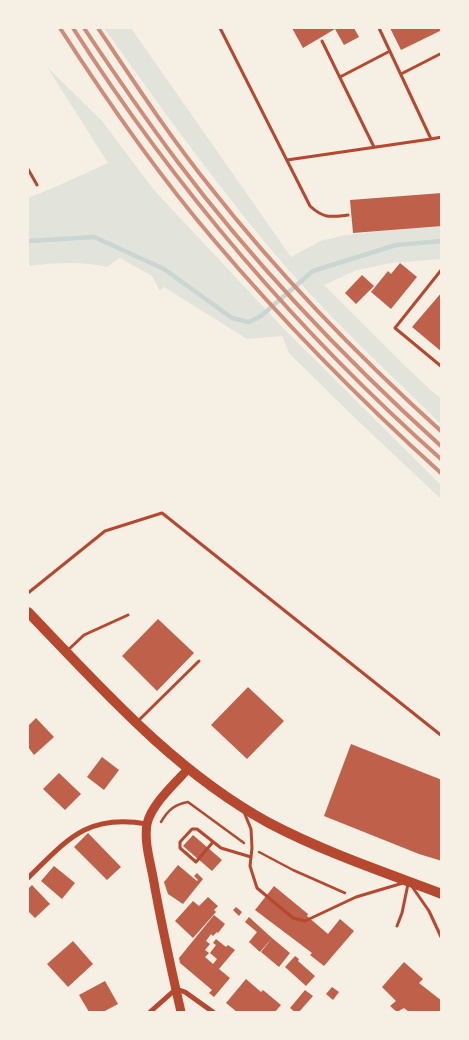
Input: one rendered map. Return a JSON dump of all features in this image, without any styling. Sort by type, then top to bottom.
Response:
[{"type":"main road","points":[[28,612],[157,744],[188,769],[239,804],[268,822],[297,836],[442,894]]},
{"type":"street","points":[[181,1012],[161,921],[146,839],[147,824],[150,817],[159,803],[188,769]]},
{"type":"street","points":[[28,878],[78,832],[109,822],[147,824]]},
{"type":"street","points":[[150,1012],[176,989]]},
{"type":"street","points":[[176,989],[185,992],[213,1012]]},
{"type":"lane","points":[[220,28],[310,206],[319,214],[327,217],[348,215]]},
{"type":"lane","points":[[379,28],[431,139]]},
{"type":"lane","points":[[322,41],[374,147]]},
{"type":"lane","points":[[340,77],[390,51]]},
{"type":"lane","points":[[401,74],[442,53]]},
{"type":"lane","points":[[287,160],[442,137]]},
{"type":"lane","points":[[28,169],[38,185]]},
{"type":"lane","points":[[442,269],[395,328],[442,367]]},
{"type":"lane","points":[[28,593],[105,531],[162,513],[442,736]]},
{"type":"lane","points":[[66,652],[84,635],[128,615]]},
{"type":"lane","points":[[136,723],[199,661]]},
{"type":"lane","points":[[239,804],[251,829],[252,848],[250,857],[252,873],[257,888],[292,918],[305,921],[356,897],[408,881]]},
{"type":"lane","points":[[213,842],[196,862],[180,848],[180,842],[192,829],[197,828],[221,848],[250,857]]},
{"type":"lane","points":[[397,926],[405,901],[408,881]]},
{"type":"lane","points":[[408,881],[429,911],[442,939]]},
{"type":"path","points":[[159,828],[166,814],[175,805],[188,802],[244,844]]},
{"type":"path","points":[[262,854],[293,870],[349,894]]},
{"type":"shaded area","points":[[104,28],[131,28],[291,257],[320,241],[346,235],[441,225],[441,259],[392,263],[357,270],[324,285],[409,370],[441,399],[441,424],[328,313],[292,274],[195,153]]},
{"type":"shaded area","points":[[47,67],[102,121],[154,190],[283,328],[441,485],[441,499],[289,353],[282,336],[247,339],[164,287],[160,291],[152,276],[120,258],[107,267],[68,263],[28,266],[28,198],[108,163]]},
{"type":"building","points":[[292,28],[354,28],[359,37],[344,45],[335,29],[303,48]]},
{"type":"building","points":[[390,28],[442,28],[442,30],[401,50]]},
{"type":"building","points":[[442,193],[442,226],[353,233],[350,200]]},
{"type":"building","points":[[400,263],[417,277],[391,309],[371,292],[388,271],[391,274]]},
{"type":"building","points":[[362,275],[374,286],[356,304],[345,293]]},
{"type":"building","points":[[442,292],[442,352],[412,327]]},
{"type":"building","points":[[158,619],[194,653],[157,691],[122,656]]},
{"type":"building","points":[[248,687],[284,721],[247,759],[211,725]]},
{"type":"building","points":[[36,718],[54,737],[34,755],[28,747],[28,726]]},
{"type":"building","points":[[351,744],[442,780],[442,861],[419,854],[324,816]]},
{"type":"building","points":[[102,757],[119,770],[104,790],[87,777]]},
{"type":"building","points":[[59,773],[81,794],[65,810],[43,789]]},
{"type":"building","points":[[88,833],[121,867],[107,880],[74,847]]},
{"type":"building","points":[[193,835],[222,860],[212,871],[183,846]]},
{"type":"building","points":[[178,865],[197,881],[194,876],[197,873],[203,879],[183,904],[168,894],[164,882]]},
{"type":"building","points":[[54,866],[75,883],[62,899],[41,881]]},
{"type":"building","points":[[32,885],[50,904],[35,918],[28,911],[28,889]]},
{"type":"building","points":[[274,886],[308,914],[307,916],[328,934],[340,919],[354,931],[324,966],[310,955],[312,953],[255,910]]},
{"type":"building","points":[[208,897],[218,906],[214,910],[216,912],[193,938],[175,921],[193,901],[199,906]]},
{"type":"building","points":[[236,907],[242,912],[239,916],[233,910]]},
{"type":"building","points":[[214,915],[225,924],[218,933],[213,936],[211,934],[206,941],[210,944],[205,950],[209,953],[205,957],[213,964],[217,959],[210,953],[216,945],[213,943],[216,939],[226,947],[228,945],[235,950],[219,969],[230,978],[214,997],[209,993],[212,990],[180,963],[179,958]]},
{"type":"building","points":[[249,917],[272,938],[260,952],[249,942],[257,932],[245,922]]},
{"type":"building","points":[[272,938],[290,953],[279,967],[261,952]]},
{"type":"building","points":[[73,941],[93,964],[68,987],[47,964]]},
{"type":"building","points":[[295,956],[315,976],[306,986],[285,967]]},
{"type":"building","points":[[404,962],[423,979],[419,983],[442,1001],[442,1012],[409,1012],[404,1008],[397,1012],[390,1006],[396,1001],[382,987]]},
{"type":"building","points":[[246,979],[281,1005],[275,1012],[237,1012],[226,1003]]},
{"type":"building","points":[[105,981],[118,1004],[103,1012],[89,1012],[79,995]]},
{"type":"building","points":[[332,987],[339,992],[333,1000],[326,994]]},
{"type":"building","points":[[305,990],[313,996],[299,1012],[295,1012],[290,1008]]},
{"type":"waterway","points":[[28,241],[94,237],[164,269],[232,318],[249,322],[261,316],[313,271],[396,245],[442,241]]},
{"type":"railway","points":[[60,28],[133,136],[213,239],[267,301],[323,360],[442,474]]},
{"type":"railway","points":[[73,28],[112,87],[154,145],[197,202],[242,256],[289,310],[338,361],[389,412],[442,460]]},
{"type":"railway","points":[[84,28],[165,145],[238,237],[337,346],[442,447]]},
{"type":"railway","points":[[98,28],[181,149],[237,221],[321,315],[442,432]]}]
